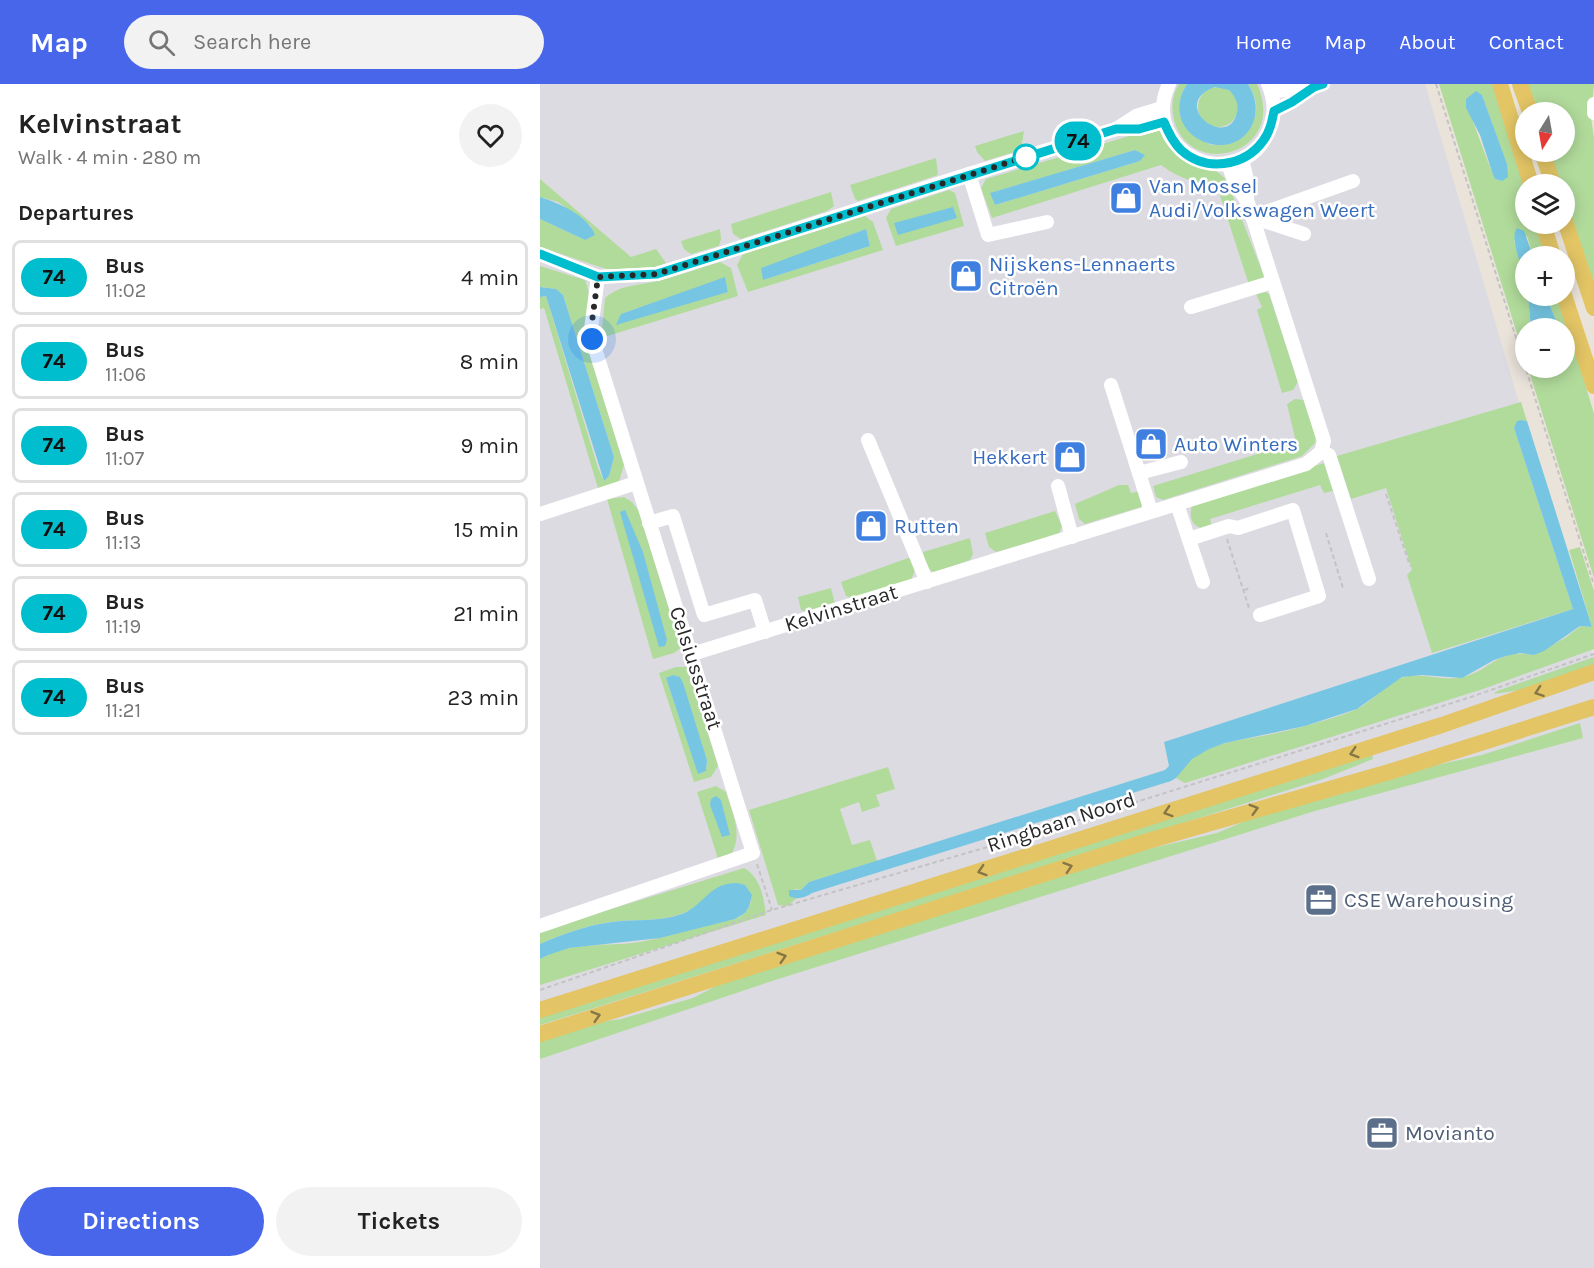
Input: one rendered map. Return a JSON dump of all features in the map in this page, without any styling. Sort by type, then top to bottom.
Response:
[{"type":"main road","points":[[1500,84],[1528,174]]},
{"type":"main road","points":[[1520,84],[1526,102]]},
{"type":"main road","points":[[1569,234],[1594,308]]},
{"type":"main road","points":[[1568,306],[1594,386]]},
{"type":"main road","name":"Ringbaan Noord","points":[[540,1010],[1430,729],[1594,672]]},
{"type":"main road","name":"Ringbaan Noord","points":[[540,1034],[1159,838],[1399,769],[1594,706]]},
{"type":"street","points":[[1169,84],[1162,108],[1164,122],[1171,138],[1181,150],[1195,159],[1211,164],[1235,161],[1255,151],[1265,140],[1272,126],[1274,111],[1270,88],[1318,85]]},
{"type":"street","points":[[1274,111],[1318,85]]},
{"type":"street","points":[[1594,104],[1594,113]]},
{"type":"street","points":[[540,254],[598,277],[657,274],[1116,129],[1136,116],[1162,108]]},
{"type":"street","points":[[1116,129],[1139,129],[1164,122]]},
{"type":"street","points":[[1235,161],[1247,180],[1248,202],[1252,217],[1324,441],[1321,452],[1329,455],[1369,579]]},
{"type":"street","points":[[969,174],[988,235],[1047,222]]},
{"type":"street","points":[[1252,217],[1353,181]]},
{"type":"street","points":[[1252,217],[1304,234]]},
{"type":"street","name":"Celsiusstraat","points":[[598,277],[591,329],[592,339],[753,853]]},
{"type":"street","points":[[1191,307],[1273,282]]},
{"type":"street","points":[[1111,385],[1151,512]]},
{"type":"street","points":[[868,440],[927,582]]},
{"type":"street","name":"Kelvinstraat","points":[[692,654],[1306,464],[1321,452]]},
{"type":"street","points":[[1139,473],[1181,462]]},
{"type":"street","points":[[540,514],[636,483]]},
{"type":"street","points":[[1058,486],[1072,537]]},
{"type":"street","points":[[1177,504],[1203,582]]},
{"type":"street","points":[[1189,539],[1229,526],[1238,528],[1293,510],[1319,596],[1260,615]]},
{"type":"street","points":[[649,523],[673,516],[704,615],[755,600],[765,632]]},
{"type":"street","points":[[540,926],[753,853]]},
{"type":"path","points":[[1436,84],[1594,585]]},
{"type":"path","points":[[1386,494],[1410,566]]},
{"type":"path","points":[[1224,528],[1252,617],[1260,615]]},
{"type":"path","points":[[1326,533],[1343,588]]},
{"type":"path","points":[[1244,590],[1251,588]]},
{"type":"path","name":"Ringbaan Noord","points":[[540,990],[772,910],[1066,824],[1468,698],[1594,654]]},
{"type":"path","points":[[753,853],[772,910]]},
{"type":"shaded area","points":[[540,84],[1425,84],[1594,657],[1594,1268],[540,1268]]},
{"type":"green space","points":[[1179,84],[1187,84],[1180,101],[1179,111],[1182,120],[1205,142],[1217,145],[1227,143],[1239,136],[1250,125],[1256,113],[1256,106],[1248,84],[1257,84],[1263,108],[1260,128],[1249,142],[1234,151],[1216,154],[1198,150],[1183,139],[1174,120],[1173,102]]},
{"type":"green space","points":[[1439,84],[1496,84],[1515,147],[1515,162],[1519,162],[1523,174],[1515,174],[1515,234],[1540,234],[1544,246],[1530,246],[1527,236],[1514,241],[1515,306],[1529,306],[1530,318],[1515,318],[1515,327]],"holes":[[[1482,95],[1501,148],[1502,181],[1495,179],[1493,175],[1472,119]]]},
{"type":"green space","points":[[1526,84],[1594,84],[1591,117],[1594,138],[1594,289],[1575,229],[1575,174],[1557,174],[1552,162],[1575,162],[1575,102],[1532,102]]},
{"type":"green space","points":[[1218,87],[1232,93],[1238,107],[1232,121],[1218,127],[1204,121],[1198,107],[1204,93]]},
{"type":"green space","points":[[1159,127],[1171,146],[1221,174],[1227,181],[1264,276],[1260,283],[1249,285],[1218,189],[1181,177],[1161,165],[992,218],[981,188],[986,179]],"holes":[[[1135,150],[1144,155],[1140,161],[995,205],[991,193]]]},
{"type":"green space","points":[[1024,131],[1021,150],[985,161],[977,152],[975,146]]},
{"type":"green space","points":[[936,158],[938,175],[858,201],[855,199],[850,185]]},
{"type":"green space","points":[[540,179],[631,257],[656,249],[666,263],[651,268],[609,270],[540,247],[540,219],[585,240],[591,226],[558,202],[540,197]]},
{"type":"green space","points":[[949,190],[955,193],[964,226],[896,246],[886,218],[891,209]]},
{"type":"green space","points":[[831,192],[834,206],[827,211],[741,239],[733,234],[731,224]]},
{"type":"green space","points":[[865,216],[873,222],[883,250],[748,292],[737,265],[743,254]],"holes":[[[866,229],[870,246],[763,280]]]},
{"type":"green space","points":[[720,229],[719,246],[691,254],[684,249],[681,241]]},
{"type":"green space","points":[[720,262],[731,268],[738,296],[601,338],[605,298],[611,293]],"holes":[[[725,278],[728,292],[621,314]]]},
{"type":"green space","points":[[540,266],[585,280],[588,288],[586,340],[624,465],[618,485],[600,495],[544,308],[540,309],[540,297],[546,296],[598,468],[604,481],[609,476],[614,457],[563,295],[556,289],[540,287]]},
{"type":"green space","points":[[1266,292],[1269,294],[1298,382],[1293,390],[1282,393],[1257,310],[1262,307],[1256,294]]},
{"type":"green space","points":[[1550,306],[1562,306],[1566,318],[1555,318]]},
{"type":"green space","points":[[1575,350],[1594,414],[1594,578],[1531,378],[1575,378]]},
{"type":"green space","points":[[1295,399],[1304,400],[1316,435],[1315,443],[1302,456],[1163,500],[1156,497],[1153,486],[1296,442],[1287,404]]},
{"type":"green space","points":[[1521,402],[1527,421],[1521,420],[1514,428],[1573,609],[1432,653],[1407,575],[1412,570],[1386,488],[1351,499],[1337,456]]},
{"type":"green space","points":[[1324,463],[1333,491],[1324,493],[1320,485],[1210,519],[1213,530],[1202,529],[1192,521],[1192,506]]},
{"type":"green space","points":[[1119,485],[1128,485],[1131,493],[1141,491],[1146,500],[1141,507],[1085,524],[1079,519],[1075,504]]},
{"type":"green space","points":[[624,497],[632,502],[639,511],[681,648],[674,653],[653,659],[607,499]]},
{"type":"green space","points":[[1055,511],[1062,526],[1059,534],[996,552],[989,547],[985,533]]},
{"type":"green space","points":[[970,538],[973,554],[970,560],[934,573],[926,566],[923,552]]},
{"type":"green space","points":[[1580,547],[1594,591],[1594,649],[1483,689],[1185,783],[1176,778],[1191,759],[1212,748],[1345,714],[1361,707],[1392,683],[1404,677],[1463,677],[1511,654],[1534,655],[1565,638],[1581,626],[1592,627],[1569,550]]},
{"type":"green space","points":[[911,557],[915,570],[911,580],[851,598],[846,596],[841,582]]},
{"type":"green space","points":[[831,588],[835,604],[807,612],[801,610],[798,597]]},
{"type":"green space","points":[[1594,657],[1594,664],[1521,690],[1494,694],[1497,691]]},
{"type":"green space","points":[[676,667],[687,667],[718,766],[711,777],[694,782],[659,673]],"holes":[[[680,677],[707,760],[706,771],[698,773],[666,678]]]},
{"type":"green space","points":[[1580,723],[1583,738],[1315,811],[775,980],[540,1059],[540,1039],[587,1024],[621,1019],[693,998],[722,983],[1131,853],[1217,833],[1262,814],[1428,767],[1482,755]]},
{"type":"green space","points":[[1372,754],[1373,759],[1323,779],[540,1025],[540,1016]]},
{"type":"green space","points":[[888,767],[895,789],[876,795],[880,806],[862,812],[859,802],[840,809],[852,845],[870,840],[877,861],[809,882],[801,890],[795,889],[789,896],[797,898],[787,906],[778,905],[749,810]]},
{"type":"green space","points":[[716,786],[726,792],[737,830],[732,853],[718,859],[697,792]]},
{"type":"green space","points":[[744,868],[754,876],[757,882],[766,915],[540,985],[540,959],[552,953],[576,947],[640,942],[735,919],[748,910],[751,895],[745,885],[725,885],[690,910],[673,917],[602,923],[575,930],[540,944],[540,931]]},
{"type":"water","points":[[1187,84],[1248,84],[1256,110],[1254,120],[1245,135],[1231,143],[1216,145],[1201,141],[1189,132],[1181,118],[1180,102]],"holes":[[[1215,87],[1229,90],[1237,106],[1232,123],[1223,127],[1214,126],[1205,121],[1199,113],[1197,104],[1202,95]]]},
{"type":"water","points":[[1476,91],[1482,95],[1507,164],[1508,177],[1502,181],[1495,179],[1493,175],[1480,135],[1466,108],[1466,99]]},
{"type":"water","points":[[1135,150],[1145,155],[1140,161],[995,205],[990,193]]},
{"type":"water","points":[[540,197],[564,206],[579,216],[586,221],[595,235],[585,240],[540,219]]},
{"type":"water","points":[[953,207],[957,218],[898,235],[894,223]]},
{"type":"water","points":[[866,229],[870,246],[763,280],[761,268]]},
{"type":"water","points":[[1515,233],[1525,234],[1529,246],[1515,246]]},
{"type":"water","points":[[725,277],[728,292],[616,325],[621,314]]},
{"type":"water","points":[[540,287],[556,289],[563,295],[614,457],[609,476],[604,481],[546,296],[540,297]]},
{"type":"water","points":[[1529,306],[1550,306],[1555,318],[1530,318]]},
{"type":"water","points":[[1517,421],[1527,421],[1592,627],[1580,626],[1544,651],[1534,655],[1520,653],[1506,656],[1462,678],[1422,675],[1402,677],[1357,709],[1305,726],[1225,743],[1209,749],[1192,759],[1171,781],[804,897],[789,896],[789,890],[801,890],[809,882],[1165,770],[1169,766],[1164,742],[1573,609],[1514,428]]},
{"type":"water","points":[[625,510],[643,552],[667,640],[665,646],[659,647],[620,512]]},
{"type":"water","points":[[673,675],[680,677],[683,683],[707,760],[706,771],[698,774],[666,678]]},
{"type":"water","points":[[716,796],[721,800],[730,835],[722,837],[710,805],[711,799]]},
{"type":"water","points":[[727,884],[745,885],[752,895],[745,913],[735,919],[660,938],[569,948],[540,959],[540,944],[557,937],[603,923],[665,918],[682,914],[713,890]]},
{"type":"bus line","name":"74","points":[[540,254],[598,277],[657,274],[1116,129],[1139,129],[1164,122],[1171,138],[1181,150],[1195,159],[1211,164],[1228,164],[1255,151],[1265,140],[1272,126],[1274,111],[1323,84]]},
{"type":"place","name":"Van Mossel Audi/Volkswagen Weert","points":[[1126,198]]},
{"type":"place","name":"Nijskens-Lennaerts Citroën","points":[[966,276]]},
{"type":"place","name":"Auto Winters","points":[[1151,444]]},
{"type":"place","name":"Hekkert","points":[[1070,457]]},
{"type":"place","name":"Rutten","points":[[871,526]]},
{"type":"place","name":"CSE Warehousing","points":[[1321,900]]},
{"type":"place","name":"Movianto","points":[[1382,1133]]},
{"type":"route","points":[[592,339],[591,329],[598,277],[657,274],[1026,157]]}]
